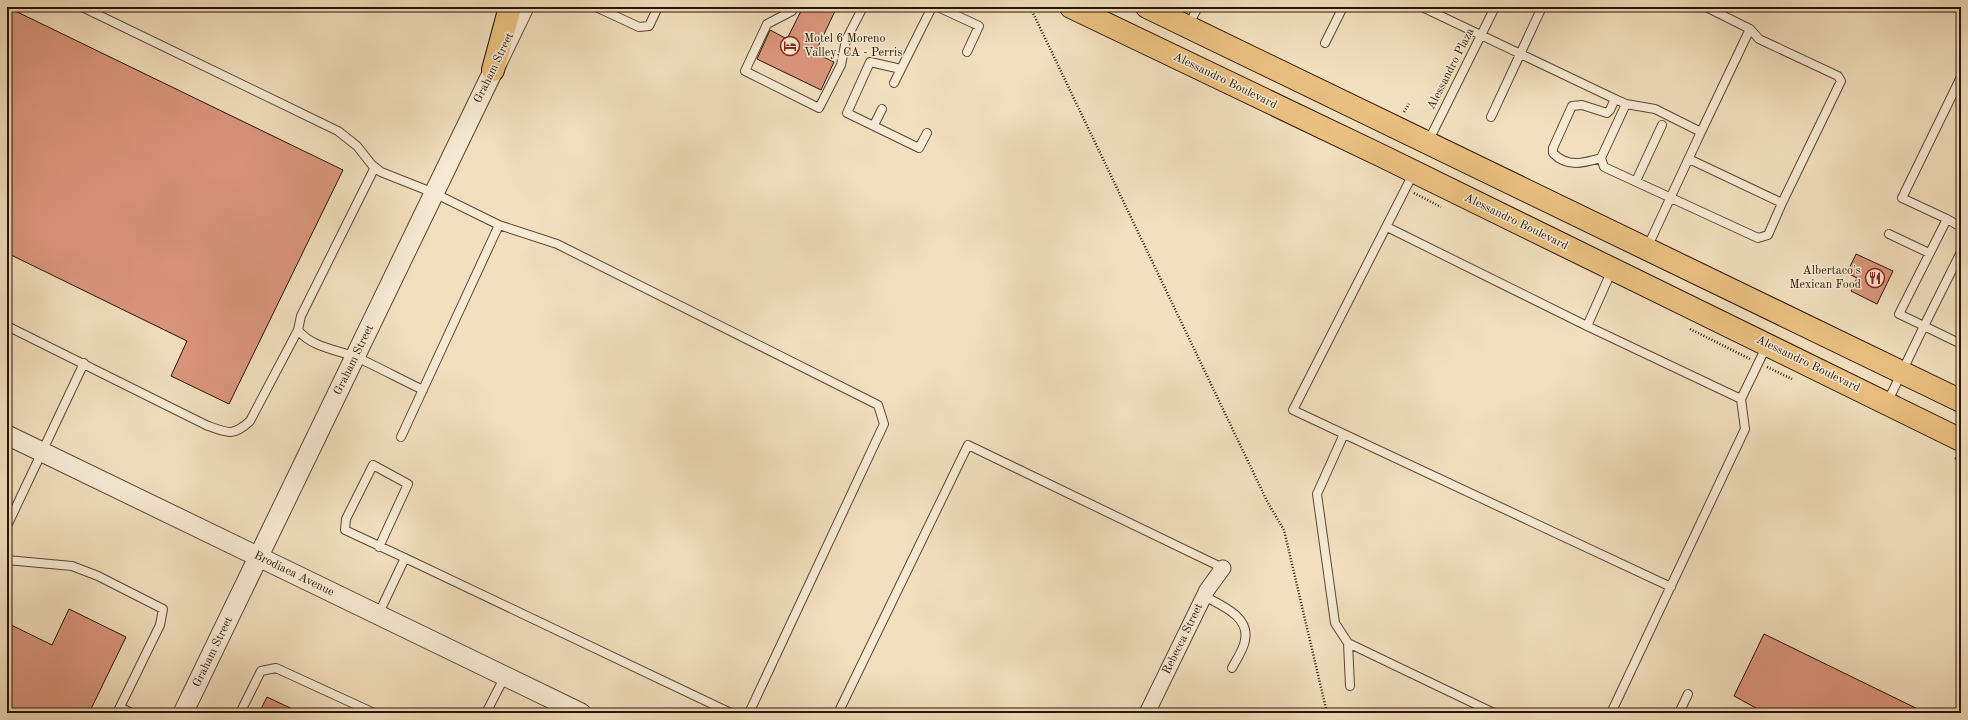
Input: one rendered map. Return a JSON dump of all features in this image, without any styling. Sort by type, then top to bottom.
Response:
[{"type":"main road","points":[[493,70],[510,7]]},
{"type":"main road","name":"Alessandro Boulevard","points":[[1071,7],[1414,171],[1961,440]]},
{"type":"main road","points":[[1148,7],[1961,401]]},
{"type":"main road","points":[[1414,171],[1428,142]]},
{"type":"street","name":"Graham Street","points":[[183,713],[524,7]]},
{"type":"street","name":"Brodiaea Avenue","points":[[7,435],[581,713]]},
{"type":"street","name":"Rebecca Street","points":[[1147,713],[1204,596],[1223,568]]},
{"type":"lane","points":[[82,7],[338,131],[357,146],[375,167],[397,179],[434,193],[498,225],[557,244],[878,405],[884,424],[749,713]]},
{"type":"lane","points":[[596,7],[639,27],[649,26],[658,7]]},
{"type":"lane","points":[[794,7],[792,11],[768,24],[745,71],[819,108],[840,65],[846,40],[863,7]]},
{"type":"lane","points":[[894,83],[932,7]]},
{"type":"lane","points":[[938,7],[979,26],[967,52]]},
{"type":"lane","points":[[1188,26],[1198,7]]},
{"type":"lane","points":[[1325,43],[1343,7]]},
{"type":"lane","points":[[1422,7],[1626,104],[1655,109],[1701,132]]},
{"type":"lane","name":"Alessandro Plaza","points":[[1428,142],[1495,7]]},
{"type":"lane","points":[[1491,117],[1542,7]]},
{"type":"lane","points":[[1626,104],[1601,158],[1604,168],[1636,181],[1758,238],[1768,235],[1841,81],[1838,76],[1759,39],[1750,29],[1706,7]]},
{"type":"lane","points":[[1647,249],[1750,29]]},
{"type":"lane","points":[[901,69],[870,62],[847,113],[920,148],[927,133]]},
{"type":"lane","points":[[1961,77],[1902,198],[1961,227]]},
{"type":"lane","points":[[1601,158],[1580,164],[1570,163],[1556,156],[1553,153],[1553,148],[1572,106],[1582,105],[1607,113],[1615,99]]},
{"type":"lane","points":[[874,125],[882,109]]},
{"type":"lane","points":[[1636,181],[1662,125]]},
{"type":"lane","points":[[1689,159],[1782,203]]},
{"type":"lane","points":[[7,326],[206,425],[224,432],[239,431],[250,421],[298,330],[297,327],[304,310],[375,167]]},
{"type":"lane","points":[[1414,171],[1387,227],[1293,410],[1671,587]]},
{"type":"lane","points":[[1947,219],[1899,314],[1961,344]]},
{"type":"lane","points":[[401,437],[498,225]]},
{"type":"lane","points":[[1387,227],[1587,326],[1741,399]]},
{"type":"lane","points":[[1890,234],[1929,253]]},
{"type":"lane","points":[[1886,403],[1961,252]]},
{"type":"lane","points":[[1587,326],[1613,269]]},
{"type":"lane","points":[[298,330],[302,336],[311,341],[355,357],[422,390]]},
{"type":"lane","points":[[1612,713],[1745,429],[1741,399],[1767,344]]},
{"type":"lane","points":[[7,526],[84,363]]},
{"type":"lane","points":[[1344,434],[1317,494],[1336,623],[1348,643],[1350,686]]},
{"type":"lane","points":[[840,713],[840,709],[968,445],[1223,568]]},
{"type":"lane","points":[[378,547],[408,484],[373,466],[346,519],[345,530],[378,547],[731,713]]},
{"type":"lane","points":[[378,615],[404,558]]},
{"type":"lane","points":[[7,560],[72,566],[98,576],[163,609],[160,625],[118,710],[130,713]]},
{"type":"lane","points":[[1204,596],[1237,615],[1244,628],[1246,640],[1232,668]]},
{"type":"lane","points":[[1348,643],[1494,713]]},
{"type":"lane","points":[[240,713],[261,671],[276,668],[374,713]]},
{"type":"lane","points":[[486,713],[505,676]]},
{"type":"lane","points":[[1679,713],[1688,694]]},
{"type":"path","points":[[1032,11],[1268,503],[1284,530],[1327,713]]},
{"type":"building","points":[[7,7],[343,170],[229,404],[171,376],[187,341],[7,253]]},
{"type":"building","name":"Motel 6 Moreno Valley, CA - Perris","points":[[803,7],[837,7],[815,53],[834,62],[821,90],[757,59],[770,30],[787,39]]},
{"type":"building","points":[[1856,254],[1893,271],[1877,304],[1851,291],[1857,278],[1847,273]]},
{"type":"building","points":[[69,609],[126,637],[89,713],[7,713],[7,623],[52,645]]},
{"type":"building","points":[[1764,634],[1926,713],[1765,713],[1734,696]]},
{"type":"building","points":[[267,697],[301,713],[259,713]]},
{"type":"place","name":"Motel 6 Moreno Valley, CA - Perris","points":[[790,46]]},
{"type":"place","name":"Albertaco's Mexican Food","points":[[1875,278]]}]
